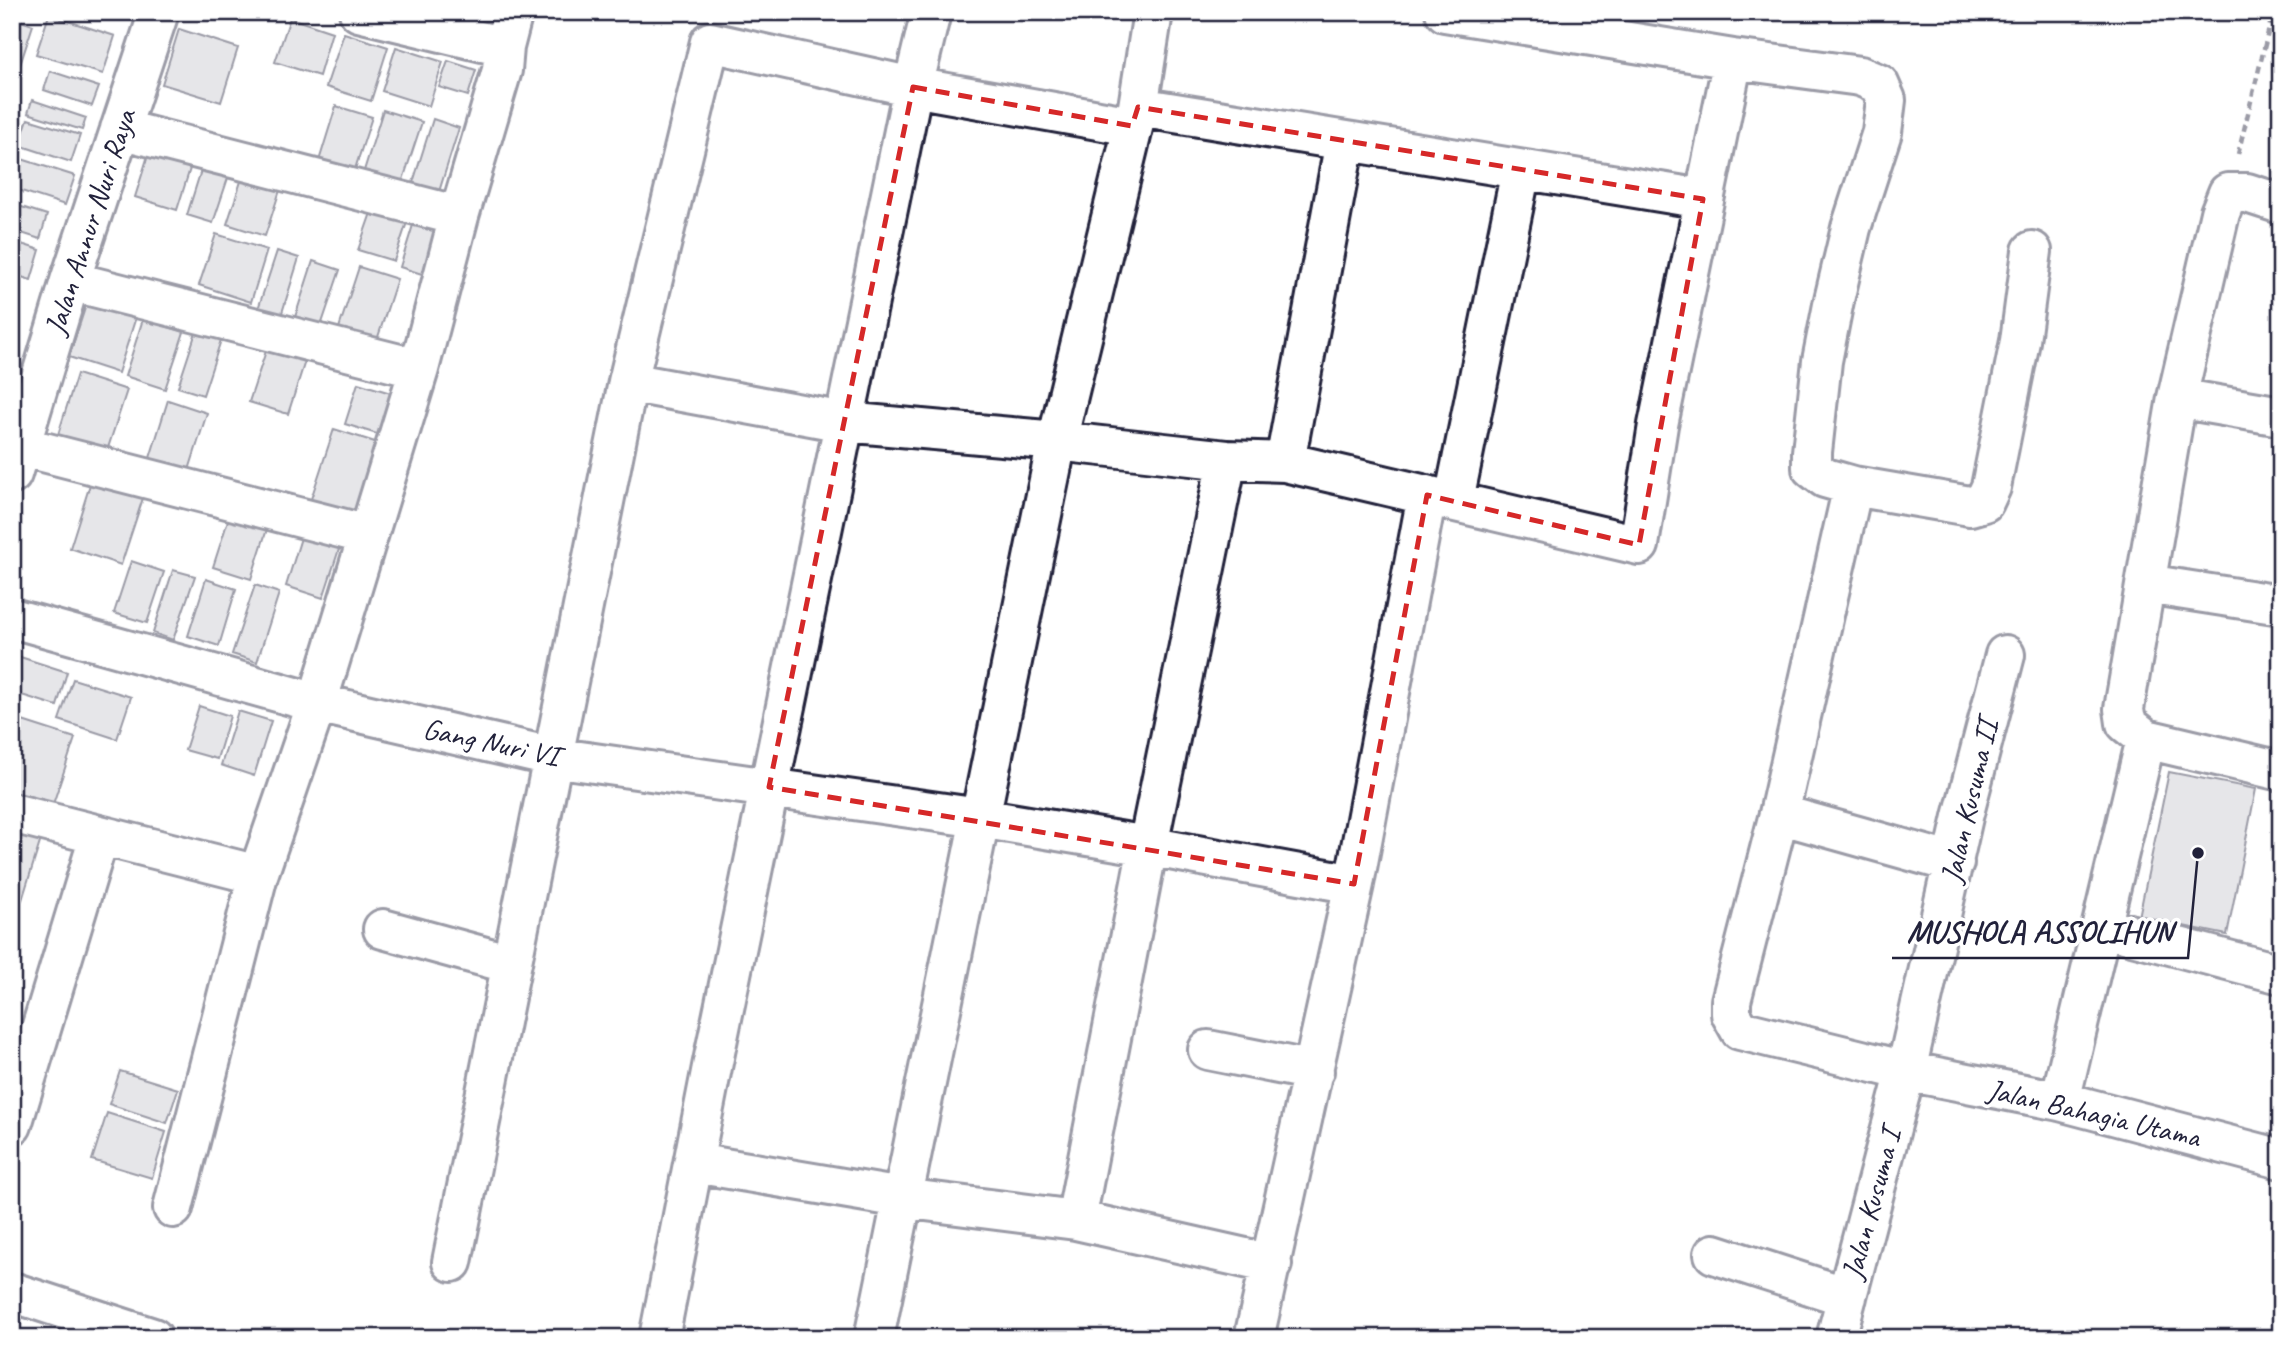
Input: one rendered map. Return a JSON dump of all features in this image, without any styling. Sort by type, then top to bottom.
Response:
[{"type":"street","name":"Jalan Annur Nuri Raya","points":[[16,460],[70,281],[159,12]]},
{"type":"street","points":[[359,12],[488,45],[508,29]]},
{"type":"street","points":[[659,1338],[769,787],[913,87],[931,12]]},
{"type":"street","points":[[874,1338],[1057,441],[1135,117],[1153,12]]},
{"type":"street","points":[[1445,12],[1733,59],[1860,76],[1879,84],[1886,100],[1882,132],[1851,228],[1822,361],[1812,468],[1825,478],[1853,486],[1970,506],[1984,502],[1991,487],[2020,341],[2032,251]]},
{"type":"street","points":[[452,1262],[628,382],[713,27],[913,87],[1135,117],[1345,141],[1703,199]]},
{"type":"street","points":[[173,1208],[258,875],[317,703],[419,369],[459,216],[502,70],[508,29]]},
{"type":"street","points":[[628,382],[844,422],[1057,441],[1227,460],[1285,462],[1639,545],[1658,425],[1733,59]]},
{"type":"street","points":[[120,129],[459,216]]},
{"type":"street","points":[[1285,462],[1345,141]]},
{"type":"street","points":[[1254,1338],[1440,498],[1521,170]]},
{"type":"street","points":[[2281,204],[2247,193],[2228,193],[2220,213],[2177,398],[2124,709],[2126,723],[2146,739],[2281,771]]},
{"type":"street","points":[[70,281],[419,369]]},
{"type":"street","points":[[2177,398],[2281,416]]},
{"type":"street","points":[[16,460],[368,535]]},
{"type":"street","points":[[1076,1220],[1148,846],[1227,460]]},
{"type":"street","name":"Jalan Bahagia Utama","points":[[1853,486],[1779,814],[1731,1001],[1731,1014],[1740,1030],[1906,1071],[2060,1101],[2281,1159]]},
{"type":"street","points":[[2146,584],[2281,605]]},
{"type":"street","name":"Gang Nuri VI","points":[[12,618],[317,703],[552,757],[980,818],[1353,884]]},
{"type":"street","name":"Jalan Kusuma II","points":[[1906,1071],[1963,817],[2005,655]]},
{"type":"street","points":[[2060,1101],[2146,739]]},
{"type":"street","points":[[12,813],[258,875]]},
{"type":"street","points":[[1779,814],[1954,863]]},
{"type":"street","points":[[12,1125],[99,837]]},
{"type":"street","points":[[2102,927],[2281,974]]},
{"type":"street","points":[[383,929],[511,964]]},
{"type":"street","points":[[1208,1050],[1314,1071]]},
{"type":"street","name":"Jalan Kusuma I","points":[[1836,1338],[1906,1071]]},
{"type":"street","points":[[694,1163],[902,1198],[1076,1220],[1272,1264]]},
{"type":"street","points":[[1714,1254],[1847,1297]]},
{"type":"street","points":[[12,1292],[153,1338]]},
{"type":"path","points":[[2228,193],[2273,12]]},
{"type":"highlighted area","points":[[913,87],[1132,126],[1138,107],[1703,199],[1639,545],[1427,495],[1354,884],[769,787]]},
{"type":"building","points":[[49,15],[115,36],[103,74],[36,54]]},
{"type":"building","points":[[12,18],[33,25],[20,65],[12,63]]},
{"type":"building","points":[[290,18],[332,32],[319,76],[275,62]]},
{"type":"building","points":[[179,29],[238,48],[221,102],[162,84]]},
{"type":"building","points":[[344,33],[388,47],[371,101],[326,87]]},
{"type":"building","points":[[396,47],[443,62],[429,106],[382,91]]},
{"type":"building","points":[[448,61],[476,70],[468,96],[439,87]]},
{"type":"building","points":[[50,71],[99,87],[92,106],[44,90]]},
{"type":"building","points":[[32,100],[86,118],[82,130],[28,113]]},
{"type":"building","points":[[336,106],[372,117],[354,172],[319,161]]},
{"type":"building","points":[[383,110],[422,122],[400,189],[362,177]]},
{"type":"building","points":[[28,119],[80,135],[71,162],[19,145]]},
{"type":"building","points":[[433,119],[459,128],[437,198],[411,189]]},
{"type":"building","points":[[151,146],[193,159],[177,210],[135,197]]},
{"type":"building","points":[[12,156],[75,176],[65,205],[12,188]]},
{"type":"building","points":[[203,164],[230,172],[213,223],[187,215]]},
{"type":"building","points":[[245,169],[283,181],[265,236],[227,224]]},
{"type":"building","points":[[12,204],[47,215],[40,239],[12,230]]},
{"type":"building","points":[[372,210],[407,222],[394,261],[358,250]]},
{"type":"building","points":[[413,225],[439,232],[425,275],[400,267]]},
{"type":"building","points":[[216,234],[267,250],[251,302],[199,285]]},
{"type":"building","points":[[12,241],[40,250],[31,280],[12,274]]},
{"type":"building","points":[[277,251],[299,258],[281,316],[258,309]]},
{"type":"building","points":[[313,261],[340,270],[321,326],[295,317]]},
{"type":"building","points":[[359,267],[397,279],[377,340],[339,328]]},
{"type":"building","points":[[12,293],[19,295],[12,315]]},
{"type":"building","points":[[87,302],[136,317],[118,373],[69,357]]},
{"type":"building","points":[[143,319],[184,332],[165,389],[125,376]]},
{"type":"building","points":[[196,332],[221,340],[203,395],[178,387]]},
{"type":"building","points":[[12,334],[21,337],[12,364]]},
{"type":"building","points":[[267,348],[305,361],[288,414],[249,402]]},
{"type":"building","points":[[77,374],[127,390],[105,457],[56,441]]},
{"type":"building","points":[[358,383],[394,394],[380,435],[345,424]]},
{"type":"building","points":[[168,400],[207,413],[184,486],[145,474]]},
{"type":"building","points":[[334,429],[378,443],[354,516],[310,502]]},
{"type":"building","points":[[92,478],[144,495],[121,565],[70,548]]},
{"type":"building","points":[[230,514],[268,526],[251,579],[213,567]]},
{"type":"building","points":[[304,528],[342,540],[323,598],[286,586]]},
{"type":"building","points":[[131,561],[164,572],[147,623],[114,613]]},
{"type":"building","points":[[173,570],[195,576],[173,640],[153,633]]},
{"type":"building","points":[[206,579],[236,589],[219,646],[188,636]]},
{"type":"building","points":[[255,585],[279,593],[257,662],[232,654]]},
{"type":"building","points":[[14,655],[67,672],[57,706],[12,692]]},
{"type":"building","points":[[73,679],[131,697],[117,739],[59,720]]},
{"type":"building","points":[[199,706],[230,716],[217,759],[185,750]]},
{"type":"building","points":[[238,711],[271,721],[254,776],[221,765]]},
{"type":"building","points":[[13,718],[75,738],[51,810],[12,798]]},
{"type":"building","points":[[2169,772],[2256,789],[2227,935],[2139,917]]},
{"type":"building","points":[[12,826],[42,836],[22,900],[12,897]]},
{"type":"building","points":[[120,1071],[178,1089],[167,1123],[109,1104]]},
{"type":"building","points":[[107,1113],[166,1132],[152,1178],[92,1160]]},
{"type":"building","points":[[59,1328],[92,1338],[56,1338]]},
{"type":"place","name":"MUSHOLA ASSOLIHUN","points":[[2198,853]]}]
